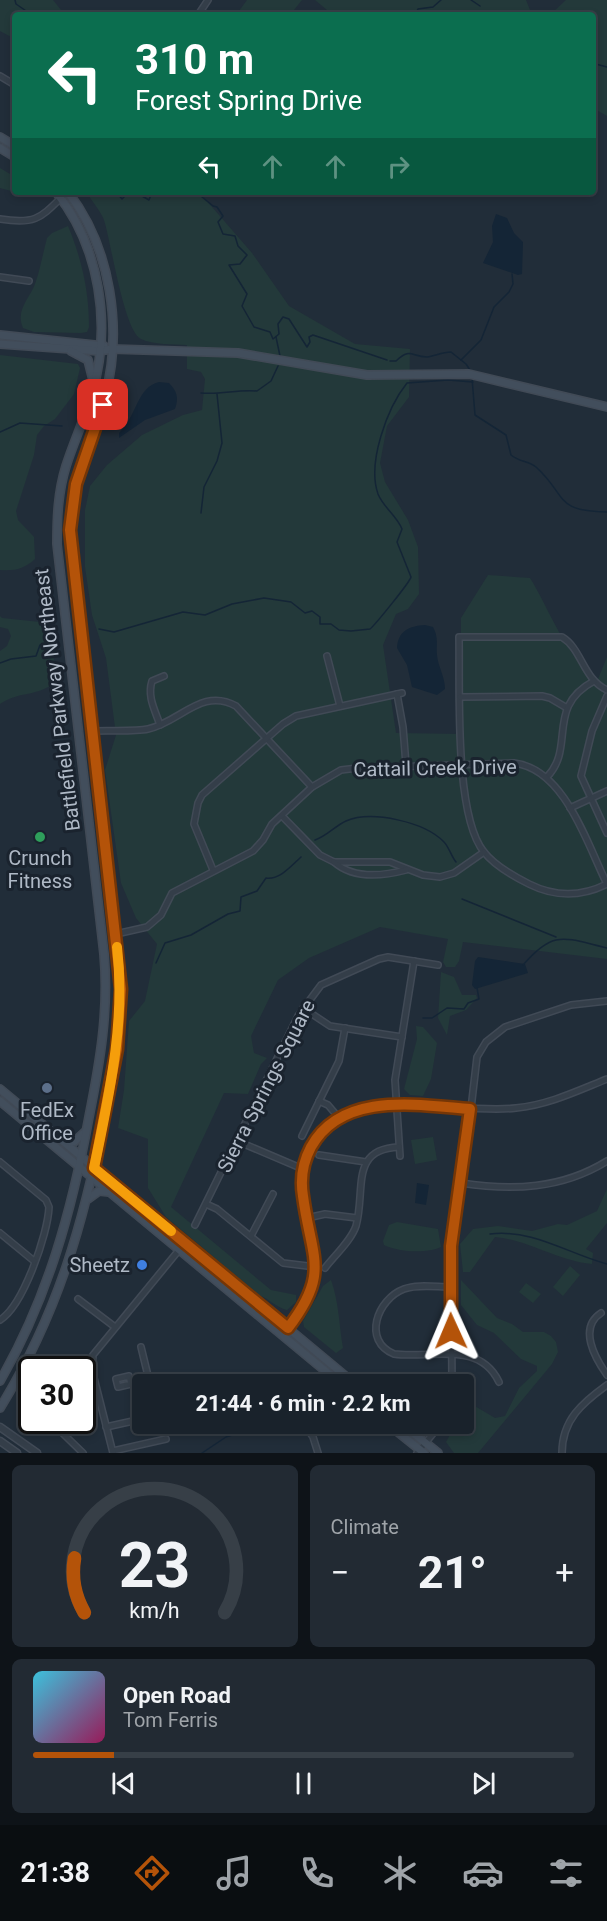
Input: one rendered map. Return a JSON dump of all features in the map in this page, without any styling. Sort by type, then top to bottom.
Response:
[{"type":"main road","name":"Battlefield Parkway Northeast","points":[[0,1381],[49,1280],[64,1232],[80,1167],[103,1043],[106,986],[59,571],[57,522],[66,467],[94,388],[99,347],[98,291],[93,262],[83,234],[58,195]]},
{"type":"main road","name":"Battlefield Parkway Northeast","points":[[0,1408],[26,1365],[57,1299],[77,1240],[88,1199],[120,1027],[120,974],[116,934],[70,530],[76,484],[106,395],[112,349],[107,275],[91,230],[70,195]]},
{"type":"main road","points":[[0,335],[112,349],[238,353],[367,375],[472,375],[607,407]]},
{"type":"main road","points":[[0,344],[60,348],[99,347]]},
{"type":"main road","points":[[60,348],[75,351],[88,360],[94,388]]},
{"type":"main road","points":[[0,1089],[343,1374]]},
{"type":"main road","points":[[1,1103],[329,1374]]},
{"type":"main road","points":[[63,1141],[74,1142],[87,1130]]},
{"type":"main road","points":[[88,1199],[99,1191],[110,1192]]},
{"type":"main road","points":[[179,1250],[185,1249],[222,1274]]},
{"type":"main road","points":[[399,1434],[420,1452]]},
{"type":"main road","points":[[415,1434],[438,1453]]},
{"type":"street","points":[[0,219],[22,223],[33,221],[58,195]]},
{"type":"street","points":[[0,277],[29,281]]},
{"type":"street","points":[[607,690],[594,681],[562,637],[459,637],[465,806],[484,852],[519,879],[558,894],[577,894],[607,884]]},
{"type":"street","points":[[327,656],[340,705]]},
{"type":"street","points":[[160,725],[149,695],[152,681],[164,676]]},
{"type":"street","points":[[547,777],[553,771],[559,756],[567,708],[577,692],[594,681]]},
{"type":"street","points":[[213,870],[194,824],[198,802],[202,795],[283,724],[296,716],[400,694],[406,765]]},
{"type":"street","points":[[460,697],[542,696],[567,708]]},
{"type":"street","points":[[607,696],[592,731],[581,776],[607,833]]},
{"type":"street","points":[[92,731],[147,729],[169,722],[196,704],[220,699],[236,706],[312,787]]},
{"type":"street","name":"Cattail Creek Drive","points":[[116,934],[147,927],[156,921],[172,893],[253,851],[263,840],[272,824],[312,787],[341,770],[406,765],[522,764],[547,777],[570,808],[607,884]]},
{"type":"street","points":[[570,808],[607,790]]},
{"type":"street","points":[[282,816],[320,855],[342,869],[359,874],[384,874],[407,870]]},
{"type":"street","points":[[334,862],[381,861],[407,870],[440,877],[453,873],[484,852]]},
{"type":"street","name":"Sierra Springs Square","points":[[195,1225],[303,1008],[321,985],[349,970],[384,957],[438,965]]},
{"type":"street","points":[[400,1156],[395,1080],[414,961]]},
{"type":"street","points":[[452,1374],[451,1246],[477,1057],[492,1036],[505,1027],[553,1010],[583,1003],[607,1001]]},
{"type":"street","points":[[303,1008],[325,1024],[402,1037]]},
{"type":"street","points":[[302,1136],[339,1061],[345,1028]]},
{"type":"street","points":[[282,1335],[307,1303],[314,1284],[316,1267],[303,1197],[303,1169],[320,1135],[339,1118],[359,1110],[396,1105],[503,1110],[544,1103],[607,1079]]},
{"type":"street","points":[[319,1101],[328,1105],[339,1118]]},
{"type":"street","points":[[237,1141],[303,1169]]},
{"type":"street","points":[[325,1268],[352,1232],[357,1218],[366,1162],[378,1150],[399,1147]]},
{"type":"street","points":[[319,1155],[366,1162]]},
{"type":"street","points":[[461,1184],[497,1188],[538,1186],[577,1176],[607,1161]]},
{"type":"street","points":[[0,1162],[48,1203],[49,1211],[34,1261],[18,1301],[0,1320]]},
{"type":"street","points":[[251,1236],[273,1194]]},
{"type":"street","points":[[206,1204],[217,1209],[283,1263],[316,1267]]},
{"type":"street","points":[[307,1218],[325,1214],[357,1218]]},
{"type":"street","points":[[0,1233],[34,1261]]},
{"type":"street","points":[[93,1356],[179,1250]]},
{"type":"street","points":[[451,1287],[410,1287],[398,1292],[379,1313],[375,1330],[381,1345],[394,1353],[452,1354],[475,1357],[495,1373],[499,1382]]},
{"type":"street","points":[[78,1299],[115,1327]]},
{"type":"street","points":[[601,1313],[591,1325],[591,1342],[596,1359],[607,1375]]},
{"type":"street","points":[[141,1347],[148,1374]]},
{"type":"street","points":[[562,1453],[562,1442],[572,1415],[581,1404],[607,1385]]},
{"type":"street","points":[[96,1386],[113,1452],[166,1439]]},
{"type":"street","points":[[106,1427],[132,1421]]},
{"type":"street","points":[[0,1427],[37,1453]]},
{"type":"street","points":[[63,1434],[83,1453]]},
{"type":"street","points":[[311,1434],[318,1453]]},
{"type":"street","points":[[420,1452],[433,1434]]},
{"type":"street","points":[[0,1441],[17,1453]]},
{"type":"street","points":[[141,1444],[143,1453]]},
{"type":"green space","points":[[0,0],[53,0],[63,12],[12,12],[12,37],[0,31]]},
{"type":"green space","points":[[247,0],[302,0],[292,12],[238,12]]},
{"type":"green space","points":[[315,0],[526,0],[531,12],[329,12]]},
{"type":"green space","points":[[566,0],[607,0],[607,116],[596,110],[596,12],[553,12]]},
{"type":"green space","points":[[0,168],[12,175],[12,191],[0,188]]},
{"type":"green space","points":[[202,195],[252,253],[289,306],[355,344],[410,349],[409,397],[387,426],[380,463],[385,482],[408,520],[418,547],[419,594],[408,609],[396,614],[383,645],[396,733],[461,734],[461,618],[488,575],[530,578],[568,647],[587,670],[598,679],[607,657],[607,959],[463,942],[459,961],[455,967],[446,967],[443,962],[448,939],[380,927],[309,958],[278,980],[251,1036],[254,1053],[267,1058],[261,1064],[248,1094],[224,1093],[171,1207],[271,1290],[296,1295],[296,1302],[287,1310],[259,1295],[166,1217],[148,1188],[148,1139],[118,1128],[124,1090],[129,1021],[145,1001],[157,944],[136,918],[121,883],[105,770],[116,735],[106,658],[92,615],[85,567],[85,510],[90,486],[107,465],[142,435],[183,415],[202,410],[205,379],[201,372],[187,369],[187,345],[151,342],[141,339],[135,332],[124,304],[104,220],[89,196]]},
{"type":"green space","points":[[68,226],[81,263],[86,288],[89,314],[87,332],[34,332],[23,328],[22,310],[35,284],[47,238],[52,233]]},
{"type":"green space","points":[[0,355],[78,364],[80,368],[74,394],[55,419],[44,426],[37,435],[34,455],[16,511],[18,520],[34,537],[35,559],[19,569],[10,570],[0,570]]},
{"type":"green space","points":[[0,616],[40,622],[55,662],[51,685],[0,704],[0,651],[7,646],[11,636],[8,629],[0,627]]},
{"type":"green space","points":[[441,972],[454,977],[462,995],[476,995],[477,998],[466,1010],[450,1016],[447,1035],[438,1018]]},
{"type":"green space","points":[[416,1026],[423,1027],[437,1043],[431,1079],[423,1096],[410,1095],[404,1089],[417,1039]]},
{"type":"green space","points":[[433,1137],[437,1160],[415,1164],[411,1140]]},
{"type":"green space","points":[[607,1189],[607,1223],[586,1249],[593,1253],[592,1264],[567,1259],[520,1242],[495,1237],[470,1272],[463,1272],[460,1244],[473,1229],[498,1226],[532,1231],[558,1224],[567,1225],[597,1211]]},
{"type":"green space","points":[[397,1222],[438,1229],[441,1247],[428,1251],[412,1251],[384,1245],[383,1241],[389,1225]]},
{"type":"green space","points":[[570,1266],[580,1275],[563,1296],[553,1287]]},
{"type":"green space","points":[[331,1280],[343,1348],[336,1353],[304,1327],[303,1321],[323,1286]]},
{"type":"green space","points":[[461,1280],[497,1318],[512,1324],[523,1332],[544,1332],[556,1342],[558,1352],[552,1364],[478,1453],[454,1453],[446,1442],[450,1434],[474,1434],[474,1406],[495,1418],[505,1416],[519,1388],[537,1371],[537,1366],[521,1359],[494,1333],[477,1325],[461,1305]]},
{"type":"green space","points":[[526,1283],[541,1294],[533,1303],[519,1292]]},
{"type":"water","points":[[496,214],[507,218],[514,233],[523,242],[522,274],[518,275],[483,263],[493,242],[492,226]]},
{"type":"water","points":[[159,382],[169,383],[174,389],[177,398],[175,409],[145,420],[119,438],[119,433],[130,419],[141,396],[152,385]]},
{"type":"water","points":[[425,625],[433,627],[435,631],[438,659],[445,684],[445,689],[437,695],[412,687],[407,665],[397,648],[405,630]]},
{"type":"water","points":[[478,957],[525,964],[528,973],[475,989],[472,985],[475,961]]},
{"type":"water","points":[[417,1183],[429,1185],[426,1205],[415,1203]]},
{"type":"waterway","points":[[15,0],[16,4],[28,12]]},
{"type":"waterway","points":[[416,12],[418,9],[433,7],[441,0]]},
{"type":"waterway","points":[[471,0],[480,6]]},
{"type":"waterway","points":[[596,64],[607,67]]},
{"type":"waterway","points":[[119,195],[122,199],[126,195]]},
{"type":"waterway","points":[[140,195],[149,200],[151,195]]},
{"type":"waterway","points":[[200,195],[217,207],[223,216],[218,222],[223,234],[235,236],[238,246],[247,255],[240,264],[229,265],[247,294],[242,306],[254,327],[270,332],[273,339],[279,334],[278,324],[283,317],[289,319],[307,347],[310,342],[309,337],[313,335],[387,360]]},
{"type":"waterway","points":[[461,360],[481,340],[494,307],[509,292],[513,284],[512,274]]},
{"type":"waterway","points":[[276,337],[280,356]]},
{"type":"waterway","points":[[390,361],[396,361],[405,354],[427,357],[451,352],[470,370]]},
{"type":"waterway","points":[[201,393],[257,391],[271,381],[278,366]]},
{"type":"waterway","points":[[472,378],[475,415],[506,435],[511,455],[536,467],[569,505],[578,509],[607,512]]},
{"type":"waterway","points":[[99,629],[114,632],[183,612],[205,615],[232,604],[264,598],[291,602],[305,613],[312,611],[320,617],[320,624],[331,624],[339,630],[370,629],[411,577],[397,542],[402,529],[380,499],[375,481],[377,452],[386,421],[407,383],[448,380],[473,382]]},
{"type":"waterway","points":[[201,513],[204,487],[217,461],[222,443],[217,394]]},
{"type":"waterway","points":[[0,432],[20,423],[62,426]]},
{"type":"waterway","points":[[0,663],[11,659],[36,656],[40,645],[49,644]]},
{"type":"waterway","points":[[315,840],[346,821],[357,818],[398,820],[435,835],[446,844],[456,862]]},
{"type":"waterway","points":[[156,963],[165,943],[191,935],[228,914],[240,911],[241,897],[257,891],[266,878],[276,877],[301,857]]},
{"type":"waterway","points":[[462,899],[556,937]]},
{"type":"waterway","points":[[523,965],[543,946],[560,939],[570,939],[607,948]]},
{"type":"waterway","points":[[423,1018],[432,1018],[447,1008],[464,1009],[468,1003],[479,999],[477,988]]},
{"type":"waterway","points":[[490,1234],[506,1233],[536,1238],[607,1264]]},
{"type":"waterway","points":[[202,1453],[226,1437],[236,1434]]},
{"type":"slow traffic","points":[[117,947],[121,989],[120,1027],[94,1168],[171,1231]]},
{"type":"place","name":"Crunch Fitness","points":[[40,837]]},
{"type":"place","name":"FedEx Office","points":[[47,1088]]},
{"type":"place","name":"Sheetz","points":[[142,1265]]},
{"type":"route","points":[[103,405],[84,454],[76,484],[70,530],[121,989],[117,1049],[94,1168],[288,1328],[307,1303],[316,1274],[315,1252],[302,1187],[306,1160],[320,1135],[339,1118],[368,1108],[424,1105],[470,1109],[451,1246],[451,1331]]}]
